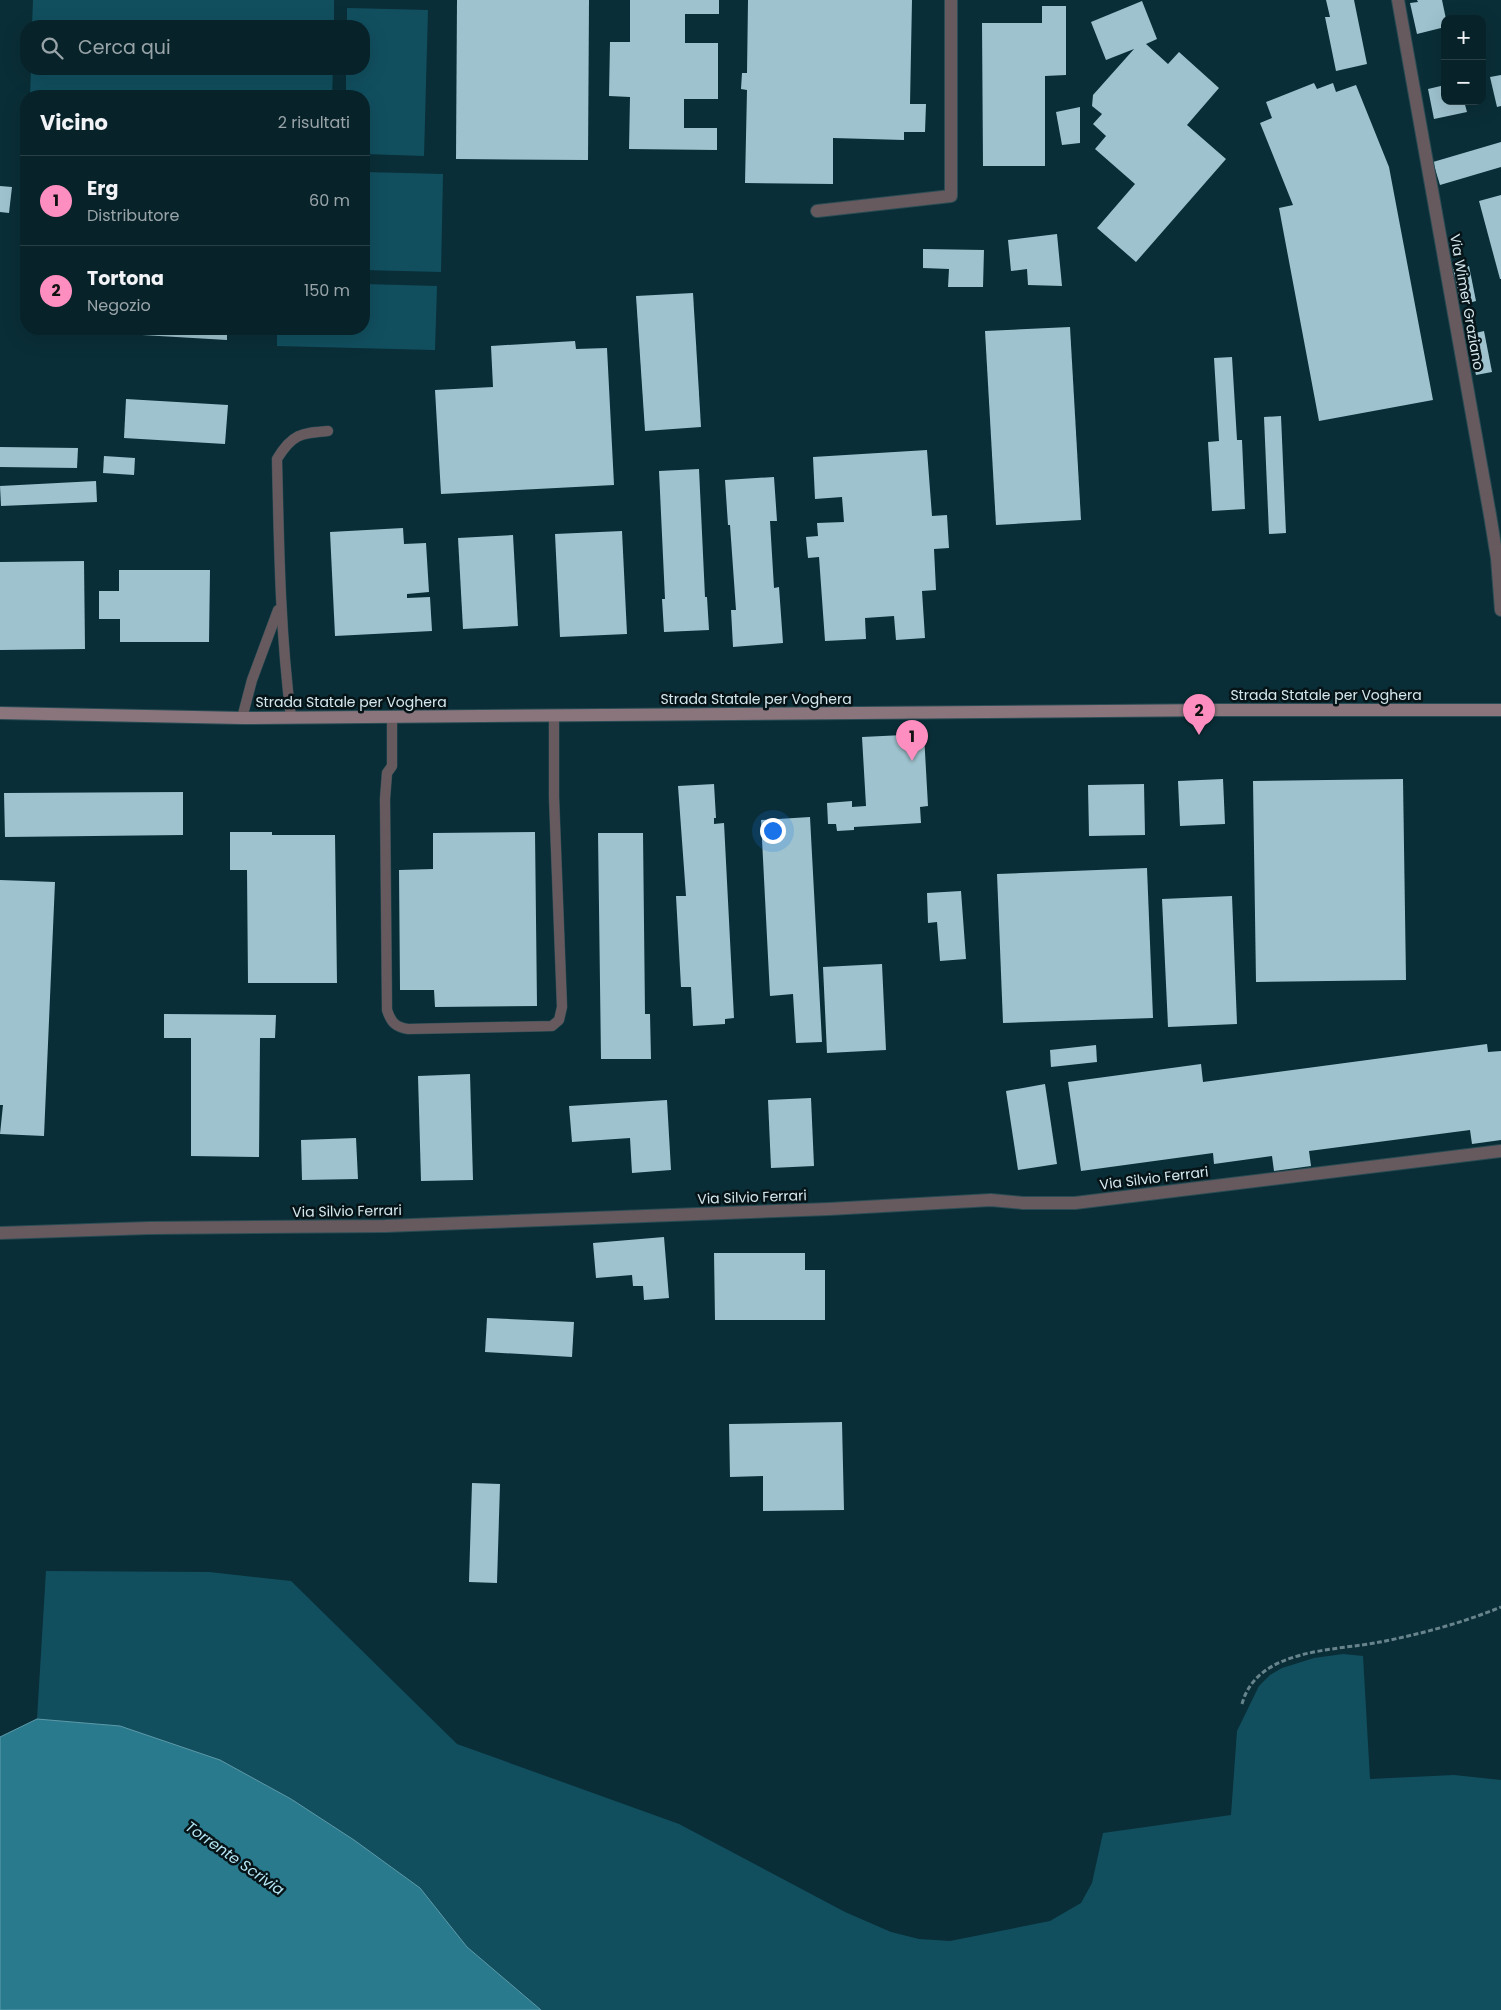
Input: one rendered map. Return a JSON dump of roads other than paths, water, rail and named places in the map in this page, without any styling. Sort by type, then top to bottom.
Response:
[{"type":"main road","name":"Strada Statale per Voghera","points":[[4,715],[242,718],[1219,710],[1501,710]]},
{"type":"street","points":[[817,211],[951,196],[951,0]]},
{"type":"street","name":"Via Wimer Graziano","points":[[1398,0],[1490,515],[1497,558],[1501,610]]},
{"type":"street","name":"Via Silvio Ferrari","points":[[0,1233],[149,1228],[385,1226],[829,1209],[991,1200],[1023,1203],[1075,1203],[1501,1151]]},
{"type":"lane","points":[[291,717],[284,667],[280,604],[277,459],[284,446],[294,437],[305,433],[328,431]]},
{"type":"lane","points":[[242,718],[252,680],[280,604]]},
{"type":"lane","points":[[392,716],[392,766],[387,773],[385,799],[387,1010],[391,1020],[398,1027],[408,1029],[552,1026],[559,1020],[562,1007],[554,797],[554,716]]},
{"type":"water","name":"Torrente Scrivia","points":[[37,1719],[120,1726],[220,1760],[291,1799],[354,1840],[420,1888],[467,1947],[541,2010],[0,2010],[0,1737]]},
{"type":"place","name":"Tortona","points":[[1199,735]]},
{"type":"place","name":"Erg","points":[[912,761]]}]
